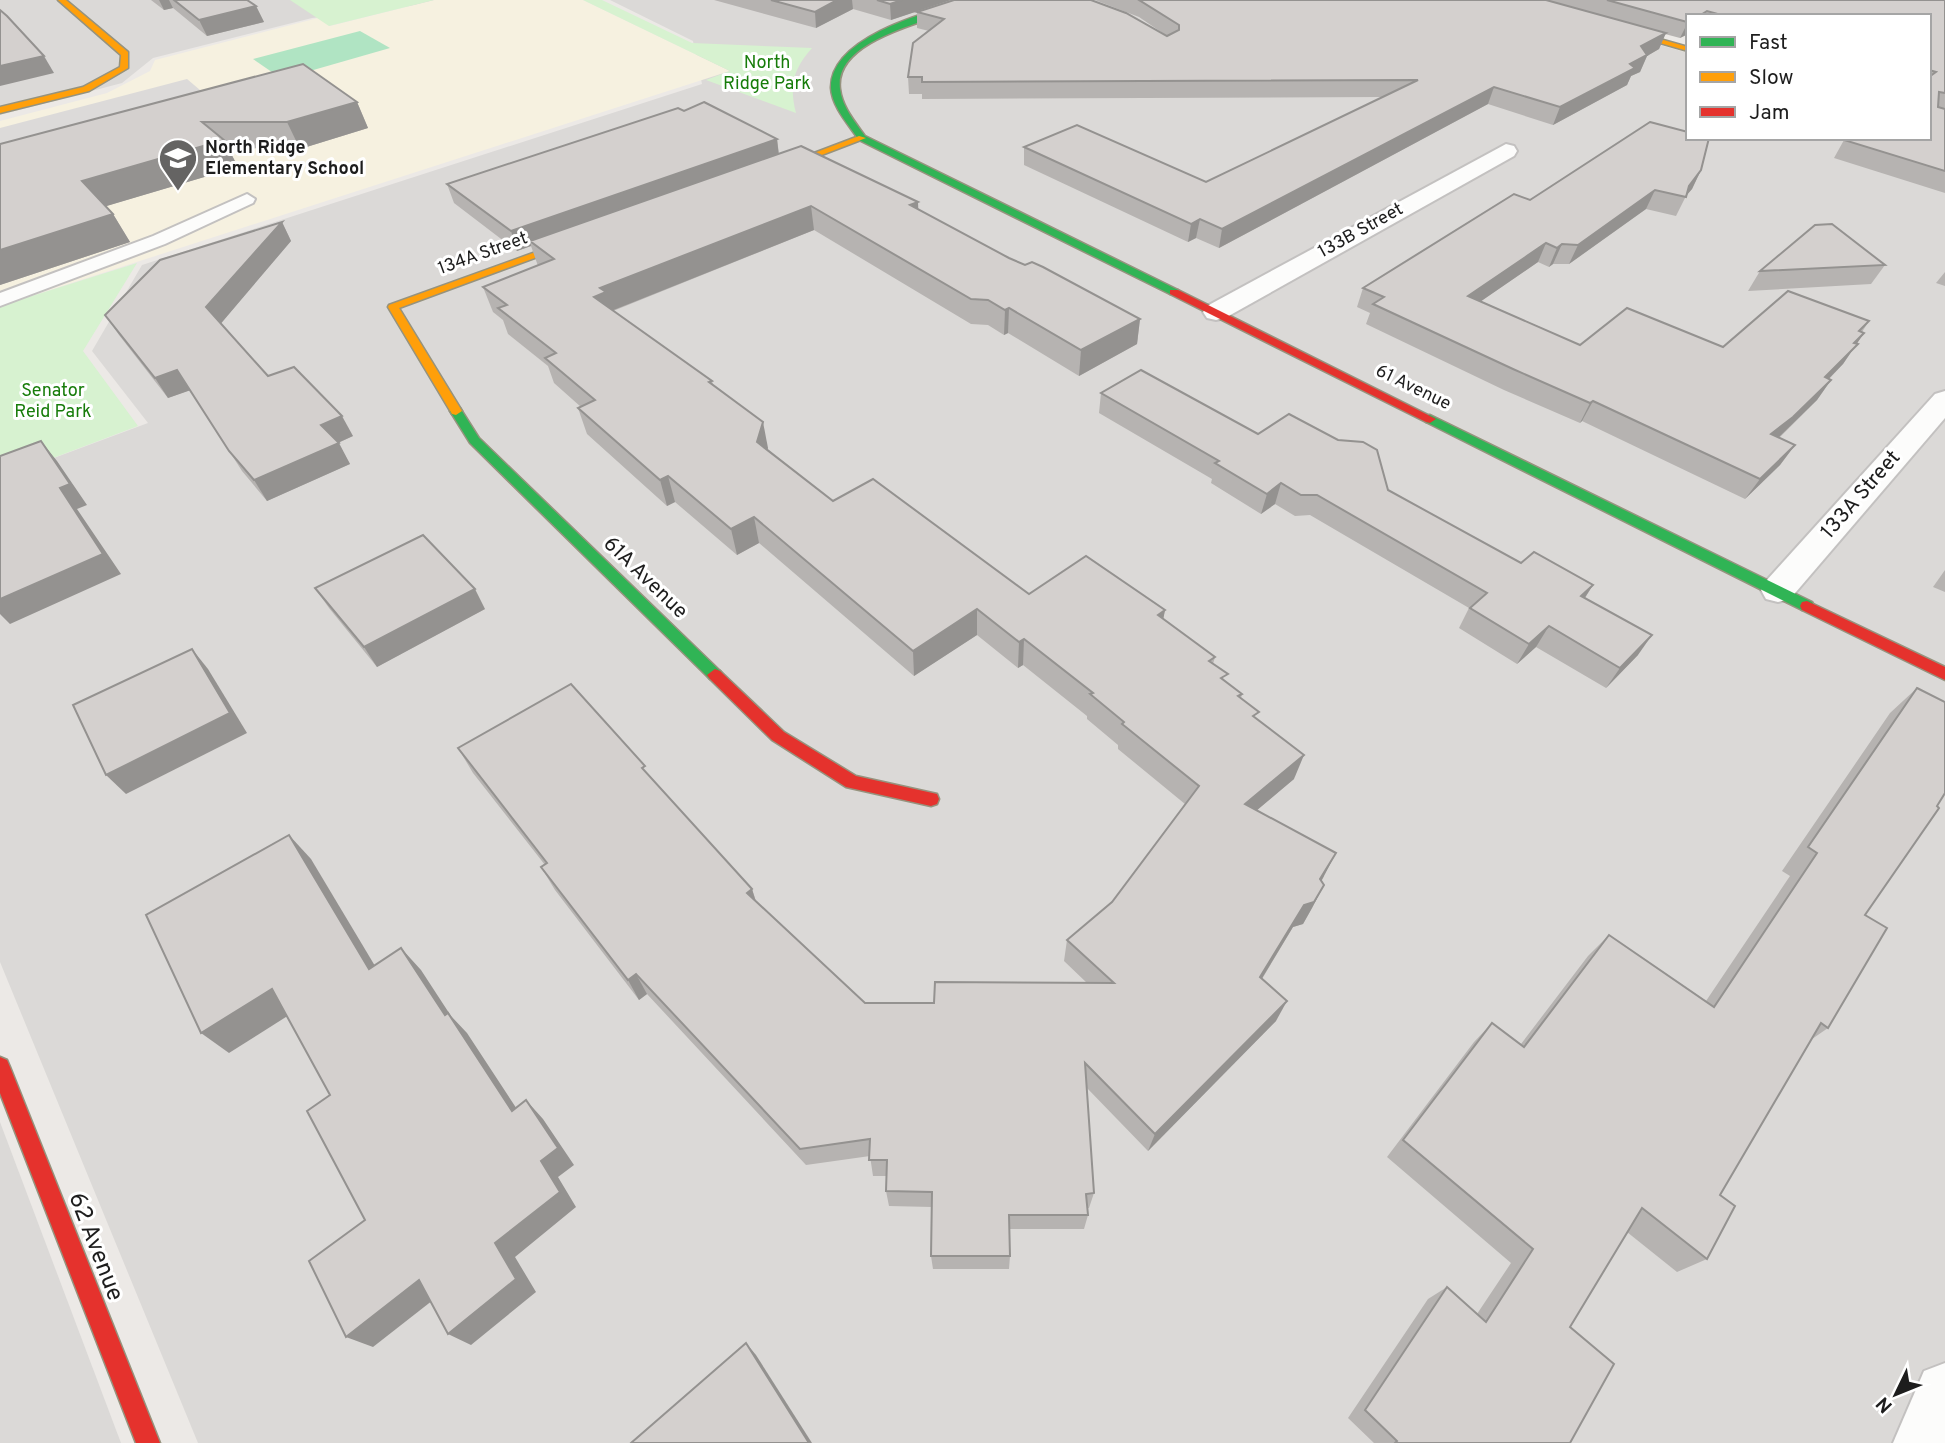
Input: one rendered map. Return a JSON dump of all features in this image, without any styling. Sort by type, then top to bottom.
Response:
[{"type":"street","points":[[0,110],[86,89],[124,68],[125,54],[62,0]]},
{"type":"street","points":[[759,175],[862,138],[839,104],[834,82],[841,64],[874,36],[976,0]]},
{"type":"street","points":[[1514,0],[1686,48]]},
{"type":"street","name":"61 Avenue","points":[[862,138],[1945,674]]},
{"type":"street","name":"133B Street","points":[[1216,312],[1506,151]]},
{"type":"street","name":"134A Street","points":[[394,307],[602,232]]},
{"type":"street","name":"61A Avenue","points":[[394,307],[474,440],[778,736],[852,782],[931,799]]},
{"type":"street","name":"133A Street","points":[[1778,590],[1945,400]]},
{"type":"street","name":"62 Avenue","points":[[0,1067],[148,1443]]},
{"type":"street","points":[[1923,1443],[1945,1392]]},
{"type":"lane","points":[[0,300],[159,240],[247,198]]},
{"type":"shaded area","points":[[0,0],[460,0],[312,18],[153,58],[122,83],[0,115]]},
{"type":"shaded area","name":"North Ridge Elementary School","points":[[434,0],[583,0],[730,71],[0,306],[0,121],[107,93],[150,71],[155,60],[318,18],[330,26]]},
{"type":"shaded area","points":[[610,0],[1501,0],[1686,52],[1686,140],[1931,140],[1931,136],[1945,126],[1945,1443],[198,1443],[0,962],[0,478],[148,423],[92,351],[142,265],[702,84],[693,41]]},
{"type":"shaded area","points":[[187,79],[207,96],[0,162],[0,128]]},
{"type":"shaded area","points":[[0,1122],[121,1443],[0,1443]]},
{"type":"green space","points":[[290,0],[434,0],[329,26]]},
{"type":"green space","name":"North Ridge Park","points":[[583,0],[602,0],[692,43],[812,48],[800,63],[794,78],[796,113],[706,80],[730,71]]},
{"type":"green space","points":[[360,31],[390,48],[282,79],[253,59]]},
{"type":"green space","name":"Senator Reid Park","points":[[137,263],[83,351],[138,426],[0,478],[0,306]]},
{"type":"building","points":[[174,0],[247,0],[256,6],[199,20]]},
{"type":"building","points":[[771,0],[837,0],[815,12]]},
{"type":"building","points":[[877,0],[902,0],[890,4]]},
{"type":"building","points":[[954,0],[1091,0],[1126,13],[1167,36],[1179,30],[1179,25],[1139,0],[1546,0],[1666,33],[1641,46],[1647,55],[1630,64],[1635,68],[1560,107],[1494,87],[1222,229],[1200,219],[1191,224],[1024,147],[1077,125],[1206,182],[1418,80],[922,82],[922,77],[908,77],[913,43],[944,19],[917,12]]},
{"type":"building","points":[[1607,0],[1945,0],[1945,93],[1939,92],[1938,107],[1945,109],[1945,171],[1844,140],[1931,140],[1931,76],[1936,72],[1931,71],[1931,14],[1718,14],[1707,11],[1702,14],[1686,14],[1686,22]]},
{"type":"building","points":[[0,10],[7,16],[44,56],[0,66]]},
{"type":"building","points":[[303,64],[357,102],[287,122],[202,122],[224,140],[82,181],[113,214],[0,250],[0,144]]},
{"type":"building","points":[[704,102],[777,139],[511,231],[447,184],[678,108],[684,111]]},
{"type":"building","points":[[1650,122],[1686,131],[1686,140],[1708,140],[1701,170],[1689,186],[1686,197],[1655,190],[1578,245],[1562,244],[1557,248],[1546,243],[1468,296],[1580,345],[1627,308],[1723,347],[1788,291],[1869,321],[1859,331],[1864,333],[1854,343],[1858,344],[1825,377],[1831,380],[1771,434],[1795,445],[1760,479],[1593,401],[1590,403],[1373,304],[1384,297],[1363,288],[1514,194],[1530,200]]},
{"type":"building","points":[[801,146],[918,202],[910,205],[1009,258],[1025,265],[1032,262],[1043,267],[1140,319],[1081,350],[1009,308],[1005,310],[988,300],[971,299],[811,206],[600,288],[606,292],[594,297],[712,381],[709,382],[763,422],[757,442],[833,501],[873,479],[1029,594],[1086,556],[1165,610],[1158,615],[1215,657],[1209,661],[1228,674],[1221,678],[1259,712],[1253,716],[1304,755],[1245,804],[1336,853],[1320,879],[1324,885],[1314,902],[1304,905],[1260,977],[1287,1001],[1155,1134],[1085,1063],[1094,1193],[1086,1194],[1088,1215],[1009,1215],[1010,1256],[931,1256],[932,1192],[886,1191],[887,1160],[869,1160],[870,1139],[800,1149],[636,974],[628,980],[541,867],[547,863],[458,748],[571,684],[645,766],[642,768],[752,889],[747,893],[865,1003],[934,1003],[935,982],[1114,983],[1067,940],[1112,902],[1199,786],[1122,724],[1124,722],[1090,694],[1093,693],[1024,639],[1019,642],[977,609],[913,651],[754,517],[731,529],[668,476],[660,480],[578,408],[595,400],[545,358],[556,353],[498,308],[507,305],[483,287],[554,259],[530,241]]},
{"type":"building","points":[[282,222],[206,307],[268,376],[294,367],[342,416],[321,425],[339,443],[254,480],[229,451],[177,370],[155,378],[105,315],[160,260]]},
{"type":"building","points":[[1832,224],[1885,265],[1760,271],[1815,225]]},
{"type":"building","points":[[1141,370],[1258,434],[1289,414],[1338,440],[1363,442],[1377,450],[1388,490],[1521,563],[1534,552],[1593,585],[1581,596],[1652,635],[1620,668],[1549,626],[1529,644],[1470,608],[1487,593],[1317,495],[1301,495],[1281,483],[1267,494],[1215,463],[1219,461],[1101,393]]},
{"type":"building","points":[[41,441],[70,484],[60,488],[103,554],[0,599],[0,456]]},
{"type":"building","points":[[423,535],[475,589],[364,647],[315,588]]},
{"type":"building","points":[[192,649],[230,713],[106,775],[73,705]]},
{"type":"building","points":[[1917,688],[1945,702],[1945,793],[1937,806],[1939,808],[1865,915],[1887,928],[1828,1028],[1821,1023],[1720,1195],[1735,1206],[1707,1259],[1642,1208],[1570,1327],[1614,1364],[1570,1443],[1395,1443],[1397,1441],[1365,1410],[1447,1287],[1486,1322],[1533,1249],[1403,1140],[1492,1023],[1524,1047],[1609,935],[1714,1007],[1817,853],[1808,847]]},
{"type":"building","points":[[289,835],[369,969],[401,948],[445,1015],[448,1013],[512,1111],[526,1100],[558,1148],[541,1161],[560,1192],[495,1243],[516,1279],[448,1334],[419,1280],[346,1337],[309,1261],[365,1220],[307,1111],[330,1095],[272,989],[201,1033],[146,915]]},
{"type":"building","points":[[746,1343],[809,1443],[631,1443]]},
{"type":"traffic: fast","points":[[977,0],[916,19],[871,40],[853,53],[840,68],[835,85],[838,99],[849,120],[862,138],[1174,292]]},
{"type":"traffic: fast","points":[[456,411],[474,440],[715,675]]},
{"type":"traffic: fast","points":[[1430,419],[1807,606]]},
{"type":"traffic: slow","points":[[0,110],[86,89],[124,68],[125,54],[62,0]]},
{"type":"traffic: slow","points":[[1514,0],[1686,48]]},
{"type":"traffic: slow","points":[[769,172],[862,138]]},
{"type":"traffic: slow","points":[[456,411],[393,307],[584,238]]},
{"type":"traffic: jam","points":[[1174,292],[1430,419]]},
{"type":"traffic: jam","points":[[1807,606],[1945,674]]},
{"type":"traffic: jam","points":[[715,675],[778,736],[852,782],[931,799]]},
{"type":"traffic: jam","points":[[0,1067],[148,1443]]},
{"type":"place","name":"North Ridge Elementary School","points":[[178,192]]}]
